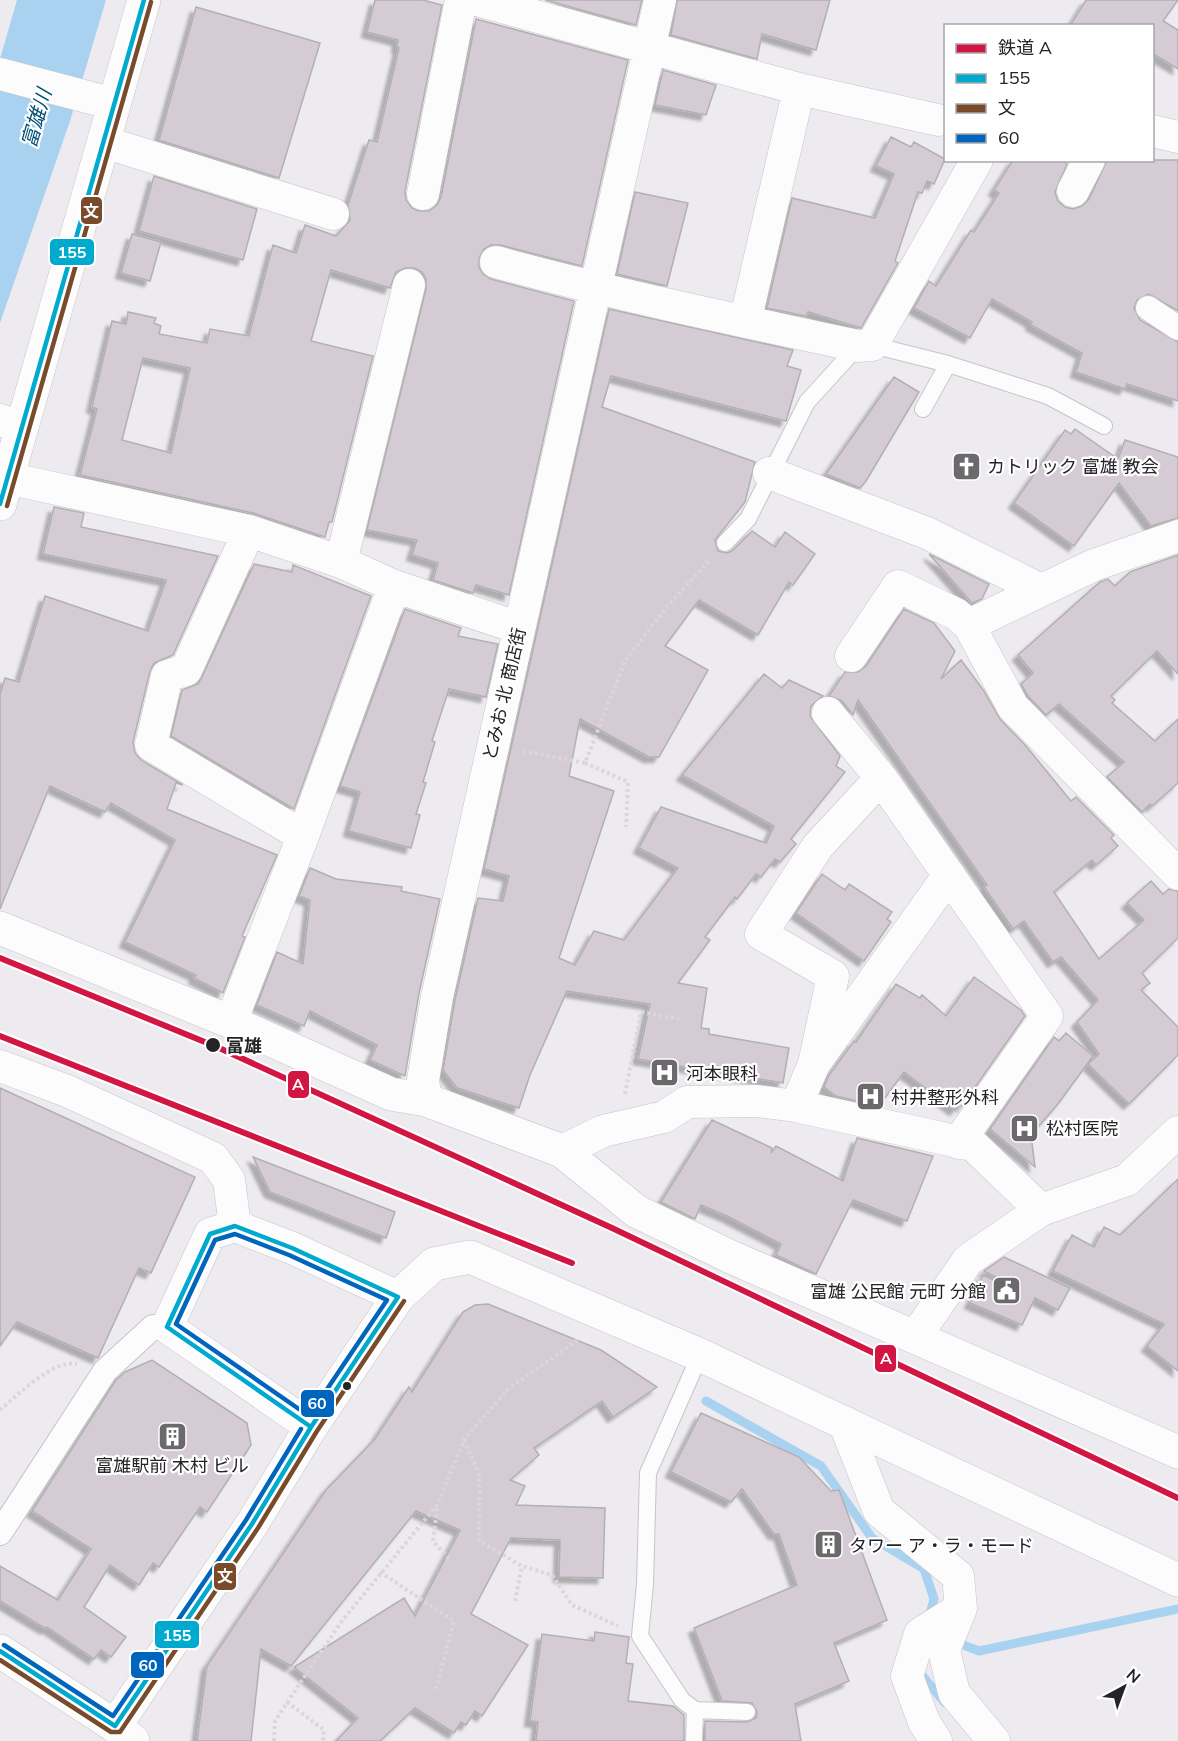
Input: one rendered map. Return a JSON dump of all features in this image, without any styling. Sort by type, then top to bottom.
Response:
[{"type":"street","points":[[144,0],[104,142],[11,424],[4,491],[249,531],[341,562],[394,585],[519,628]]},
{"type":"street","points":[[423,194],[461,0]]},
{"type":"street","points":[[477,0],[799,89],[938,120]]},
{"type":"street","name":"とみお 北 商店街","points":[[426,1100],[423,1080],[437,997],[492,745],[597,290],[660,0]]},
{"type":"street","points":[[0,74],[114,104]]},
{"type":"street","points":[[745,322],[799,89]]},
{"type":"street","points":[[1154,131],[1178,137]]},
{"type":"street","points":[[104,142],[333,214]]},
{"type":"street","points":[[496,262],[597,290],[865,345],[976,162]]},
{"type":"street","points":[[1073,191],[1088,162]]},
{"type":"street","points":[[341,562],[409,285]]},
{"type":"street","points":[[1148,308],[1178,328]]},
{"type":"street","points":[[769,473],[927,533],[1041,590]]},
{"type":"street","points":[[249,531],[186,670],[167,676],[151,745],[303,836]]},
{"type":"street","points":[[969,625],[1094,565],[1178,536]]},
{"type":"street","points":[[231,1022],[303,836],[394,585]]},
{"type":"street","points":[[851,656],[898,586],[956,614],[969,625],[1013,707],[1178,873]]},
{"type":"street","points":[[828,713],[881,778],[1047,1016],[958,1143]]},
{"type":"street","points":[[796,1106],[814,1064],[833,976],[761,934],[818,846],[881,778]]},
{"type":"street","points":[[814,1064],[949,874]]},
{"type":"street","points":[[0,928],[231,1022],[391,1094],[426,1100],[562,1151],[636,1211],[731,1257],[1178,1452]]},
{"type":"street","points":[[0,1066],[67,1091],[213,1158],[230,1180],[235,1226]]},
{"type":"street","points":[[562,1151],[603,1131],[664,1117],[687,1102],[757,1101],[796,1106],[973,1145],[1041,1210]]},
{"type":"street","points":[[916,1336],[968,1260],[1041,1210],[1127,1180],[1178,1132]]},
{"type":"street","points":[[167,1327],[210,1234],[235,1226],[292,1248],[398,1297]]},
{"type":"street","points":[[0,1652],[124,1733],[311,1427],[398,1297],[434,1264],[470,1257],[700,1354],[1178,1580]]},
{"type":"street","points":[[0,1533],[105,1371],[153,1327],[167,1327],[311,1427]]},
{"type":"street","points":[[844,1422],[879,1511],[958,1576],[961,1608],[944,1650],[954,1693],[994,1741]]},
{"type":"street","points":[[936,1741],[924,1722],[907,1677],[920,1634],[961,1608]]},
{"type":"lane","points":[[725,543],[748,519],[769,473],[807,402],[865,345],[948,364],[1048,396],[1104,426]]},
{"type":"lane","points":[[923,409],[948,364]]},
{"type":"lane","points":[[700,1354],[648,1473],[645,1584],[640,1636],[682,1700],[695,1710],[747,1712]]},
{"type":"lane","points":[[694,1741],[695,1710]]},
{"type":"path","points":[[585,763],[625,661],[666,608],[725,543]]},
{"type":"path","points":[[492,745],[585,763],[628,782],[627,827]]},
{"type":"path","points":[[618,1127],[641,1012],[679,1019]]},
{"type":"path","points":[[450,1560],[433,1541],[437,1505],[464,1440],[507,1390],[609,1317]]},
{"type":"path","points":[[0,1410],[46,1372],[69,1362],[105,1371]]},
{"type":"path","points":[[464,1440],[480,1476],[479,1541],[522,1566],[552,1575],[572,1605],[640,1636]]},
{"type":"path","points":[[274,1741],[275,1720],[341,1622],[437,1505]]},
{"type":"path","points":[[515,1601],[522,1566]]},
{"type":"path","points":[[381,1572],[454,1621],[436,1689]]},
{"type":"path","points":[[287,1702],[324,1730],[323,1741]]},
{"type":"water","name":"富雄川","points":[[17,0],[106,0],[70,121],[0,323],[0,59]]},
{"type":"building","points":[[375,0],[423,0],[442,5],[405,191],[406,200],[412,208],[419,211],[429,211],[437,205],[441,197],[476,19],[628,60],[582,266],[500,245],[491,245],[484,249],[479,258],[479,267],[483,274],[491,279],[574,301],[509,595],[476,585],[473,593],[433,580],[438,563],[412,555],[417,540],[367,530],[426,289],[426,279],[422,272],[414,268],[405,268],[396,272],[390,288],[331,270],[311,341],[373,356],[332,522],[329,522],[325,537],[253,513],[80,475],[97,409],[92,407],[112,321],[126,324],[128,312],[156,318],[154,323],[161,326],[159,334],[207,343],[210,329],[249,336],[273,245],[296,253],[305,225],[336,236],[350,220],[348,205],[369,140],[377,142],[399,48],[397,47],[398,40],[367,32]],"holes":[[[143,358],[190,368],[171,453],[122,440]]]},
{"type":"building","points":[[545,0],[642,0],[636,25]]},
{"type":"building","points":[[677,0],[830,0],[816,50],[762,34],[757,59],[671,35]]},
{"type":"building","points":[[1086,0],[1178,0],[1163,21],[1178,30],[1178,69],[1154,54],[1154,24],[1071,24]]},
{"type":"building","points":[[196,7],[320,43],[279,178],[159,140]]},
{"type":"building","points":[[663,70],[716,85],[706,115],[655,105]]},
{"type":"building","points":[[891,137],[911,147],[914,142],[944,158],[934,184],[927,181],[922,193],[918,192],[895,261],[898,263],[861,328],[808,312],[806,316],[767,308],[792,198],[875,218],[894,174],[876,166]]},
{"type":"building","points":[[1178,160],[1178,311],[1149,294],[1137,300],[1134,308],[1140,320],[1178,342],[1178,401],[1127,384],[1125,389],[1076,372],[1082,353],[1031,325],[1032,322],[992,299],[970,338],[914,308],[929,281],[936,286],[971,230],[974,232],[999,193],[994,190],[1012,162],[1064,162],[1067,164],[1055,192],[1058,201],[1065,207],[1073,209],[1082,206],[1089,199],[1106,162]]},
{"type":"building","points":[[154,176],[257,209],[243,260],[139,231]]},
{"type":"building","points":[[635,192],[688,203],[667,286],[617,274]]},
{"type":"building","points":[[132,234],[161,242],[150,281],[121,273]]},
{"type":"building","points":[[609,309],[793,350],[787,366],[801,370],[786,421],[611,376],[602,407],[755,462],[745,502],[715,540],[718,551],[727,553],[732,551],[752,531],[775,547],[785,532],[815,554],[793,585],[789,582],[758,635],[699,600],[665,646],[708,670],[659,757],[649,757],[580,719],[569,776],[614,791],[559,958],[575,965],[594,931],[624,940],[678,868],[639,848],[661,807],[766,843],[774,826],[682,775],[764,674],[782,688],[789,680],[823,696],[811,706],[810,716],[840,756],[836,766],[845,772],[791,839],[796,844],[780,862],[775,859],[761,877],[756,874],[737,899],[735,897],[705,937],[710,940],[678,983],[707,988],[701,1028],[709,1029],[709,1034],[789,1048],[783,1083],[638,1059],[650,1004],[567,991],[530,1075],[519,1108],[457,1088],[443,1070],[455,1000],[478,898],[503,901],[509,876],[484,869]]},
{"type":"building","points":[[894,377],[919,392],[866,481],[860,488],[826,474]]},
{"type":"building","points":[[1075,429],[1118,459],[1125,440],[1178,457],[1178,518],[1151,526],[1119,483],[1074,546],[1014,503],[1065,430],[1071,434]]},
{"type":"building","points":[[54,507],[84,513],[81,527],[218,556],[173,655],[154,663],[150,671],[133,742],[135,753],[141,760],[183,785],[176,783],[167,809],[277,855],[242,936],[245,937],[223,993],[194,978],[196,975],[125,942],[175,840],[111,803],[105,812],[50,786],[0,909],[0,694],[5,678],[19,682],[45,596],[148,631],[166,580],[43,554]]},
{"type":"building","points":[[929,554],[989,584],[982,599],[972,603]]},
{"type":"building","points":[[1178,555],[1178,674],[1157,651],[1111,696],[1115,700],[1112,703],[1155,741],[1178,719],[1178,783],[1142,812],[1107,777],[1124,762],[1059,704],[1046,715],[1028,696],[1021,684],[1033,673],[1018,655],[1100,582],[1108,579],[1115,586],[1130,572]]},
{"type":"building","points":[[254,564],[292,572],[293,565],[371,596],[294,809],[171,736],[182,690],[198,684],[202,677]]},
{"type":"building","points":[[405,609],[461,628],[458,636],[498,644],[486,697],[449,689],[432,741],[435,742],[423,782],[426,783],[416,814],[420,815],[411,848],[349,831],[360,792],[340,786]]},
{"type":"building","points":[[904,609],[934,623],[955,651],[941,679],[961,660],[984,691],[1000,719],[1026,746],[1071,801],[1076,797],[1114,835],[1111,838],[1118,846],[1096,865],[1092,860],[1054,892],[1099,959],[1144,920],[1127,903],[1151,881],[1163,894],[1169,889],[1178,891],[1178,938],[1142,973],[1150,983],[1141,990],[1178,1027],[1178,1055],[1129,1104],[1088,1064],[1099,1054],[1077,1022],[1098,1000],[1061,957],[1053,962],[1024,921],[1013,929],[984,887],[987,885],[858,700],[853,715],[842,701],[829,696],[845,672],[858,672],[866,666]]},
{"type":"building","points":[[310,868],[336,879],[402,887],[401,891],[440,899],[419,993],[405,1076],[370,1060],[377,1045],[310,1011],[304,1026],[257,1005],[277,952],[303,964],[310,900],[299,896]]},
{"type":"building","points":[[822,874],[845,890],[849,884],[892,912],[887,919],[891,922],[864,961],[796,913]]},
{"type":"building","points":[[974,977],[1021,1010],[1025,1016],[962,1106],[960,1104],[955,1110],[904,1072],[879,1106],[836,1096],[824,1087],[829,1075],[854,1041],[856,1042],[896,984],[920,998],[922,995],[946,1016]]},
{"type":"building","points":[[1066,1033],[1093,1056],[1058,1104],[1031,1135],[1035,1167],[990,1129],[1054,1037],[1059,1041]]},
{"type":"building","points":[[0,1088],[195,1177],[151,1273],[139,1268],[98,1358],[17,1322],[0,1346]]},
{"type":"building","points":[[712,1120],[772,1148],[771,1153],[776,1146],[843,1181],[857,1138],[933,1156],[907,1221],[853,1200],[816,1274],[776,1255],[781,1244],[727,1216],[701,1205],[695,1219],[661,1202]]},
{"type":"building","points":[[253,1157],[395,1212],[386,1238],[270,1192]]},
{"type":"building","points":[[1178,1179],[1178,1371],[1147,1346],[1164,1324],[1053,1271],[1072,1235],[1094,1247],[1104,1227],[1120,1235]]},
{"type":"building","name":"富雄 公民館 元町 分館","points":[[1004,1257],[1070,1288],[1058,1310],[1035,1298],[1022,1325],[970,1303],[983,1275],[994,1280],[996,1277],[984,1271]]},
{"type":"building","points":[[488,1304],[601,1350],[657,1387],[613,1417],[602,1401],[534,1448],[539,1455],[510,1480],[525,1486],[516,1505],[605,1508],[603,1578],[559,1577],[560,1540],[511,1538],[471,1614],[528,1645],[482,1716],[475,1711],[466,1725],[461,1722],[454,1733],[415,1708],[380,1741],[336,1741],[358,1718],[294,1667],[404,1598],[415,1616],[460,1530],[416,1511],[291,1666],[261,1649],[251,1741],[197,1741],[207,1666],[326,1490],[375,1439],[409,1387],[412,1392],[463,1312],[475,1305]]},
{"type":"building","points":[[152,1360],[247,1423],[251,1445],[207,1512],[200,1507],[159,1567],[153,1563],[139,1585],[110,1565],[84,1607],[126,1637],[111,1657],[101,1650],[94,1659],[47,1627],[46,1629],[0,1601],[0,1566],[58,1600],[91,1549],[32,1511],[116,1380],[125,1372]]},
{"type":"building","name":"タワー ア・ラ・モード","points":[[701,1413],[799,1457],[831,1491],[839,1490],[887,1620],[834,1643],[849,1681],[795,1704],[801,1741],[705,1741],[705,1721],[747,1722],[756,1718],[757,1712],[752,1703],[722,1701],[694,1628],[797,1585],[779,1534],[774,1534],[742,1489],[731,1502],[671,1472]]},
{"type":"building","points":[[595,1632],[629,1637],[626,1663],[633,1664],[628,1701],[673,1706],[684,1715],[684,1741],[536,1741],[538,1722],[530,1721],[542,1634],[594,1641]]},
{"type":"waterway","points":[[706,1401],[821,1466],[872,1538],[924,1569],[934,1599],[929,1618]]},
{"type":"waterway","points":[[953,1641],[979,1651],[1178,1609]]},
{"type":"waterway","points":[[917,1669],[945,1703]]},
{"type":"rail line","name":"A","points":[[0,958],[217,1047],[612,1228],[1178,1498]]},
{"type":"rail line","name":"A","points":[[0,1036],[572,1263]]},
{"type":"transit line","name":"155","points":[[0,504],[144,0]]},
{"type":"transit line","name":"文","points":[[7,506],[151,2]]},
{"type":"transit line","name":"155","points":[[235,1226],[292,1248],[398,1297],[311,1427],[167,1327],[210,1234],[235,1226]]},
{"type":"transit line","name":"60","points":[[235,1234],[289,1255],[387,1300],[309,1416],[176,1324],[215,1240],[235,1234]]},
{"type":"transit line","name":"文","points":[[0,1660],[111,1732],[120,1732],[258,1528],[317,1431],[404,1301]]},
{"type":"transit line","name":"155","points":[[0,1651],[115,1726],[252,1524],[311,1427]]},
{"type":"transit line","name":"60","points":[[4,1645],[113,1716],[246,1520],[301,1429]]},
{"type":"place","name":"カトリック 富雄 教会","points":[[966,466]]},
{"type":"place","name":"富雄","points":[[213,1045]]},
{"type":"place","name":"河本眼科","points":[[665,1073]]},
{"type":"place","name":"村井整形外科","points":[[870,1097]]},
{"type":"place","name":"松村医院","points":[[1025,1128]]},
{"type":"place","name":"富雄 公民館 元町 分館","points":[[1007,1291]]},
{"type":"place","name":"富雄駅前 木村 ビル","points":[[172,1436]]},
{"type":"place","name":"タワー ア・ラ・モード","points":[[828,1545]]}]
